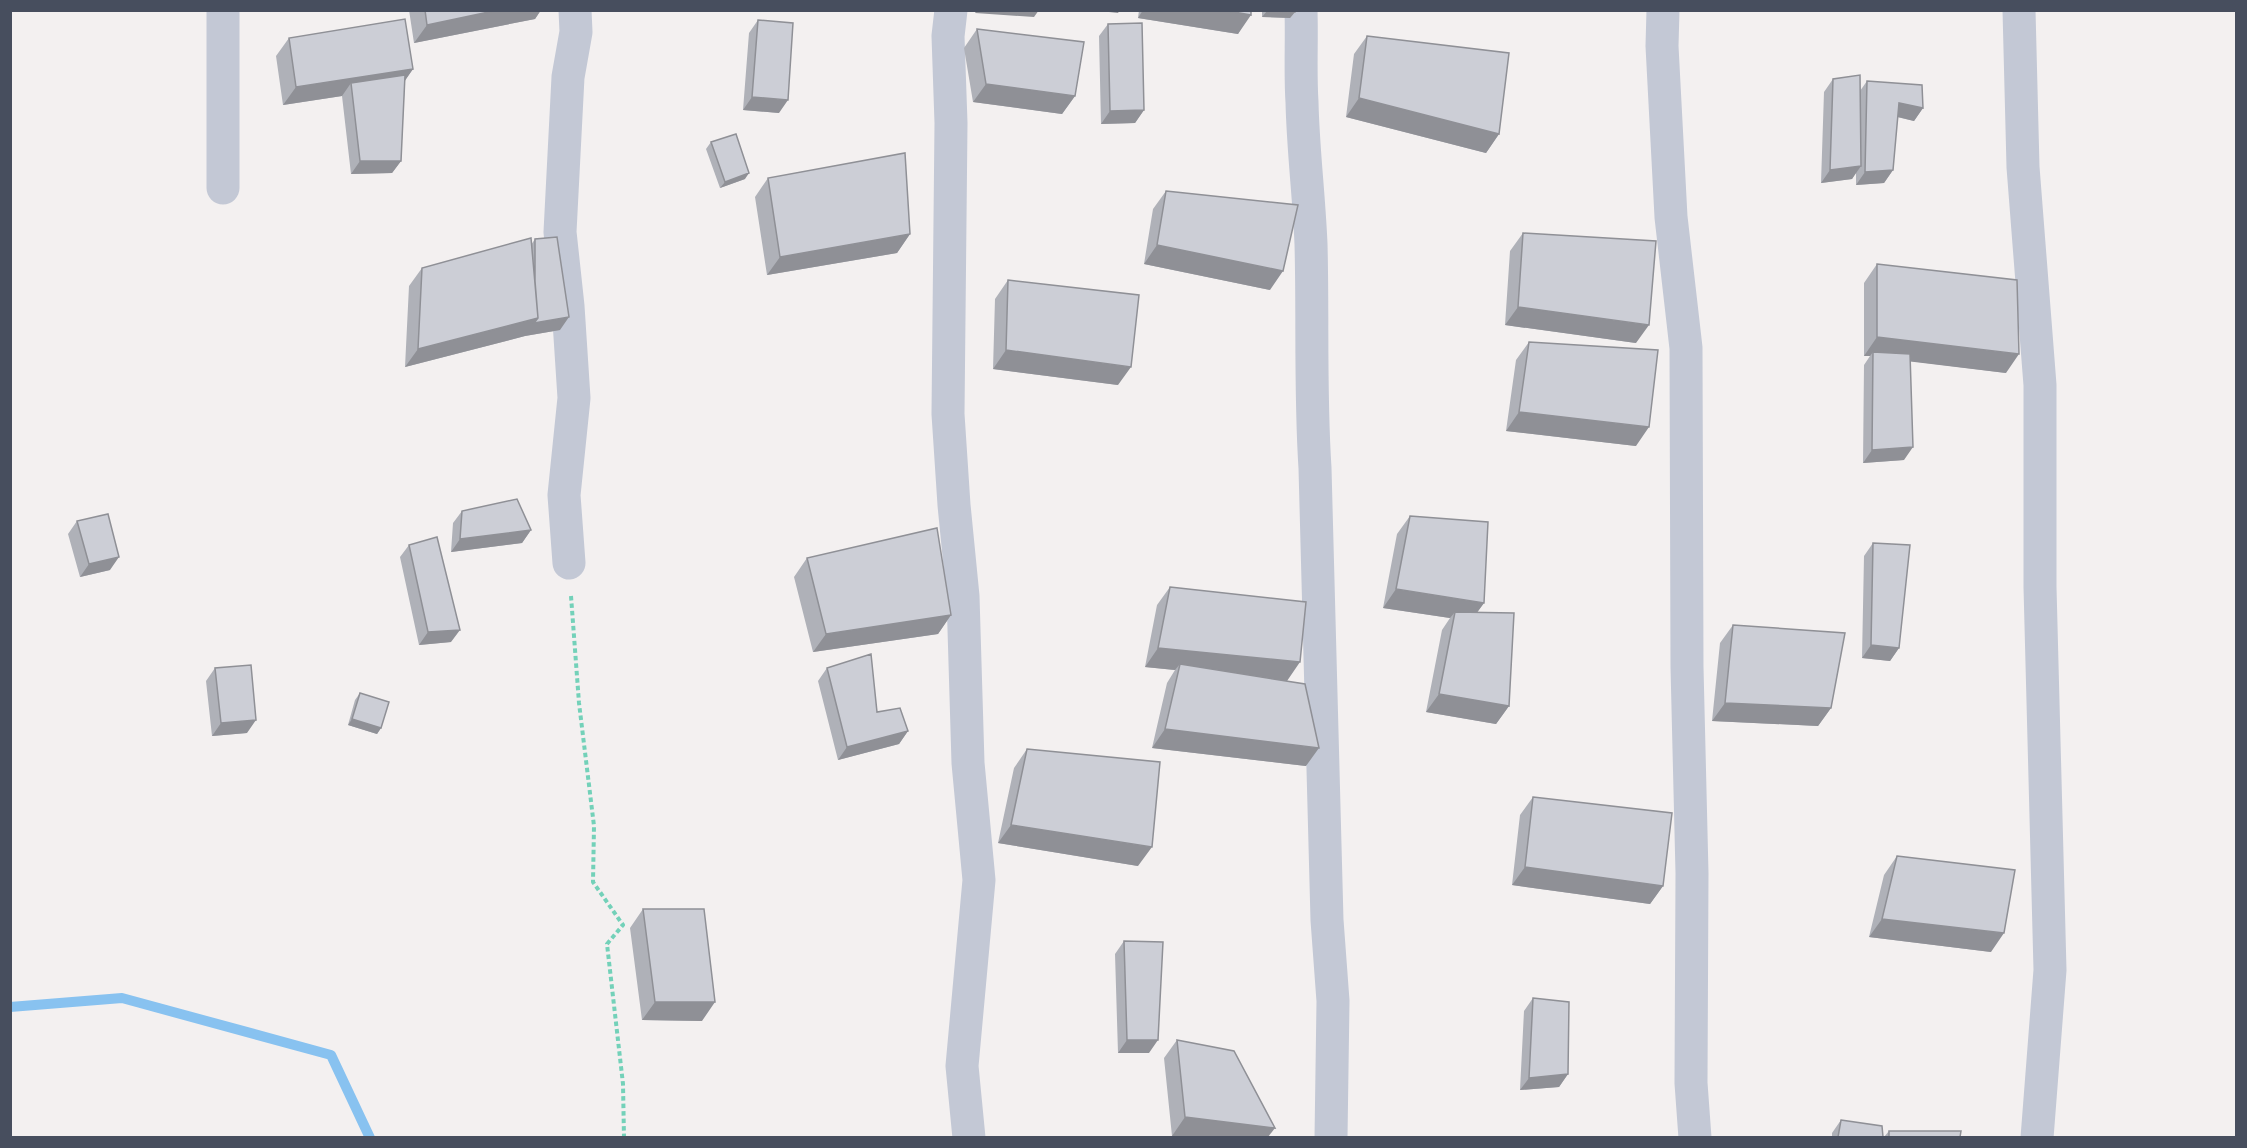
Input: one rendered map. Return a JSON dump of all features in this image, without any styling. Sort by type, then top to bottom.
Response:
[{"type":"street","points":[[223,188],[224,10]]},
{"type":"street","points":[[568,563],[564,495],[574,398],[560,232],[568,77],[576,32],[575,10]]},
{"type":"street","points":[[951,10],[948,36],[951,123],[948,414],[963,596],[968,763],[979,880],[962,1066],[969,1137]]},
{"type":"street","points":[[1301,10],[1301,99],[1311,245],[1314,351],[1311,398],[1315,468],[1327,920],[1333,1000],[1331,1137]]},
{"type":"street","points":[[1663,10],[1662,46],[1671,217],[1686,348],[1687,667],[1692,873],[1691,1083],[1695,1137]]},
{"type":"street","points":[[2019,10],[2023,167],[2040,386],[2040,587],[2050,970],[2037,1137]]},
{"type":"path","points":[[568,563],[579,703],[594,826],[593,882],[623,924],[607,944],[624,1084],[624,1137]]},
{"type":"building","points":[[425,10],[498,10],[427,25]]},
{"type":"building","points":[[1223,10],[1251,10],[1251,15]]},
{"type":"building","points":[[1295,10],[1295,12],[1267,11]]},
{"type":"building","points":[[405,19],[413,69],[296,87],[289,38]]},
{"type":"building","points":[[758,20],[793,23],[788,100],[752,97]]},
{"type":"building","points":[[1142,23],[1144,110],[1110,111],[1108,24]]},
{"type":"building","points":[[977,29],[1084,42],[1075,96],[986,84]]},
{"type":"building","points":[[1367,36],[1509,53],[1499,134],[1359,98]]},
{"type":"building","points":[[405,75],[401,161],[360,161],[351,83]]},
{"type":"building","points":[[1860,75],[1861,166],[1830,170],[1833,79]]},
{"type":"building","points":[[1867,81],[1922,85],[1923,108],[1899,103],[1893,170],[1865,172]]},
{"type":"building","points":[[736,134],[749,173],[725,182],[711,142]]},
{"type":"building","points":[[905,153],[910,234],[780,257],[768,178]]},
{"type":"building","points":[[1166,191],[1298,205],[1283,271],[1157,245]]},
{"type":"building","points":[[1523,233],[1656,241],[1649,325],[1518,307]]},
{"type":"building","points":[[557,237],[569,317],[534,323],[538,318],[535,239]]},
{"type":"building","points":[[531,238],[538,318],[418,349],[422,268]]},
{"type":"building","points":[[1877,264],[2017,280],[2019,354],[1877,337]]},
{"type":"building","points":[[1008,280],[1139,295],[1131,367],[1006,350]]},
{"type":"building","points":[[1529,342],[1658,350],[1649,427],[1519,412]]},
{"type":"building","points":[[1873,352],[1910,354],[1913,447],[1872,450]]},
{"type":"building","points":[[517,499],[531,530],[460,539],[462,511]]},
{"type":"building","points":[[108,514],[119,557],[89,564],[77,521]]},
{"type":"building","points":[[1410,516],[1488,522],[1484,603],[1396,589]]},
{"type":"building","points":[[937,528],[951,615],[826,634],[807,558]]},
{"type":"building","points":[[437,537],[460,630],[428,632],[409,545]]},
{"type":"building","points":[[1873,543],[1910,545],[1899,648],[1871,645]]},
{"type":"building","points":[[1170,587],[1306,602],[1300,662],[1158,648]]},
{"type":"building","points":[[1455,612],[1514,613],[1509,706],[1439,694]]},
{"type":"building","points":[[1733,625],[1845,633],[1831,708],[1725,703]]},
{"type":"building","points":[[871,654],[877,712],[900,708],[908,731],[847,747],[827,668]]},
{"type":"building","points":[[1180,664],[1305,684],[1319,748],[1165,729]]},
{"type":"building","points":[[251,665],[256,720],[221,723],[215,668]]},
{"type":"building","points":[[360,693],[389,702],[381,728],[352,719]]},
{"type":"building","points":[[1027,749],[1160,762],[1152,847],[1011,825]]},
{"type":"building","points":[[1533,797],[1672,813],[1663,886],[1525,867]]},
{"type":"building","points":[[1897,856],[2015,870],[2004,933],[1882,919]]},
{"type":"building","points":[[643,909],[704,909],[715,1002],[655,1002]]},
{"type":"building","points":[[1124,941],[1163,942],[1158,1040],[1127,1040]]},
{"type":"building","points":[[1533,998],[1569,1002],[1568,1074],[1529,1078]]},
{"type":"building","points":[[1177,1040],[1234,1051],[1275,1128],[1185,1117]]},
{"type":"building","points":[[1841,1120],[1882,1126],[1883,1137],[1838,1137]]},
{"type":"building","points":[[1889,1131],[1961,1131],[1960,1137],[1889,1137]]},
{"type":"waterway","points":[[10,1007],[122,998],[331,1055],[370,1138]]}]
